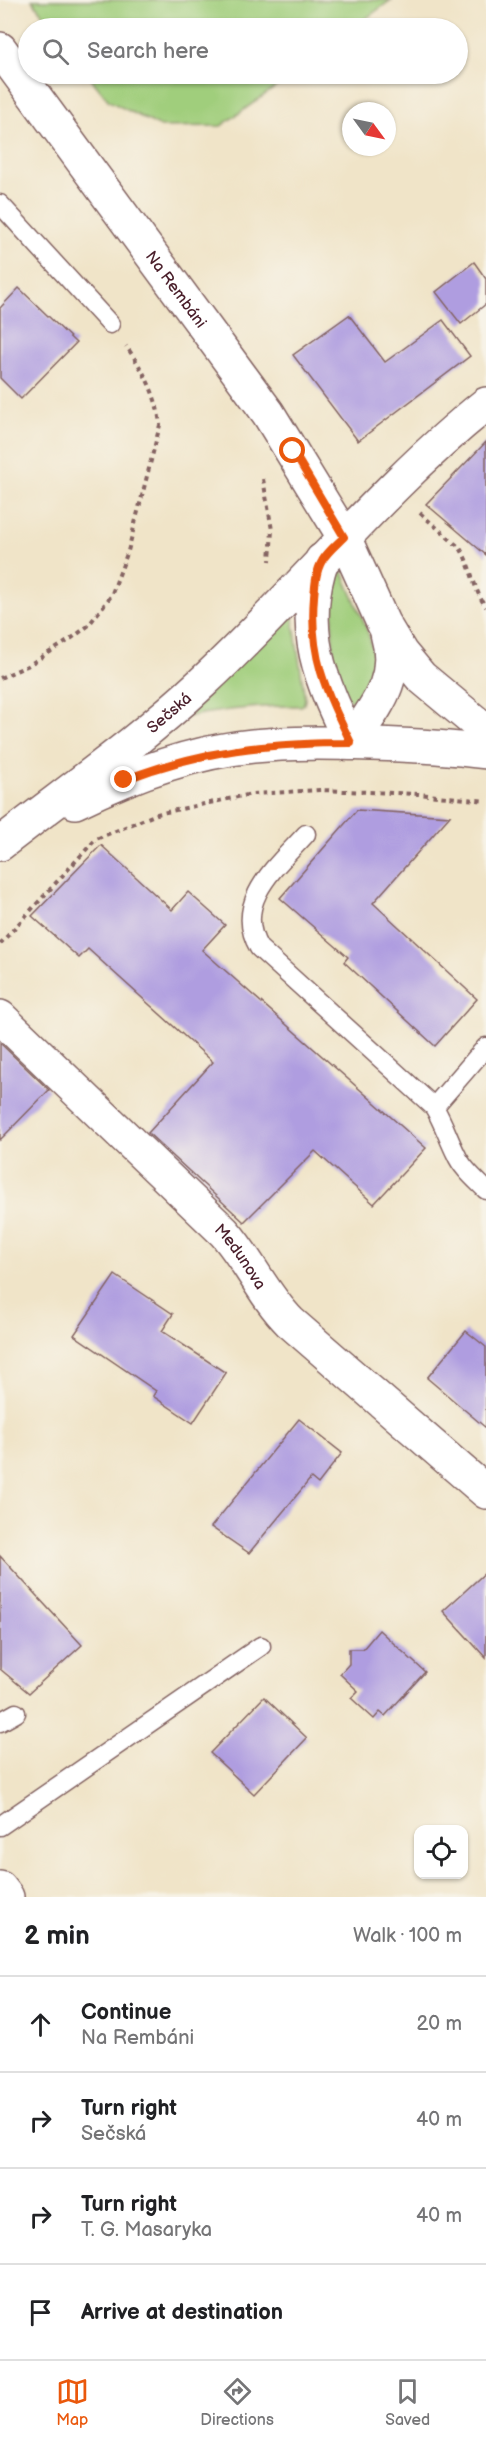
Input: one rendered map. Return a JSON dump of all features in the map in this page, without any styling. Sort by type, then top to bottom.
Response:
[{"type":"street","name":"Na Rembáni","points":[[0,49],[18,73]]},
{"type":"street","name":"Na Rembáni","points":[[26,84],[268,413],[344,537]]},
{"type":"street","name":"Sečská","points":[[0,845],[183,700],[387,494],[457,427],[486,404]]},
{"type":"street","points":[[344,537],[383,623],[401,653],[421,677],[486,731]]},
{"type":"street","points":[[322,560],[317,575],[313,605],[316,661],[325,690],[351,743]]},
{"type":"street","points":[[351,743],[379,702],[390,677],[390,650],[383,623]]},
{"type":"street","points":[[0,845],[63,807],[153,769],[250,746],[351,743],[450,747],[486,752]]},
{"type":"street","name":"Medunova","points":[[0,1017],[224,1232],[238,1249],[271,1301],[290,1322],[486,1492]]},
{"type":"street","points":[[0,1888],[7,1897]]},
{"type":"lane","points":[[0,204],[110,324]]},
{"type":"lane","points":[[306,834],[270,874],[255,896],[251,909],[251,928],[255,940],[272,960],[434,1107],[443,1122],[456,1155],[486,1190]]},
{"type":"lane","points":[[434,1107],[486,1047]]},
{"type":"lane","points":[[0,1826],[261,1646]]},
{"type":"path","points":[[0,678],[45,656],[88,626],[111,596],[123,568],[160,425],[159,409],[153,390],[110,324]]},
{"type":"path","points":[[261,471],[272,530],[267,571]]},
{"type":"path","points":[[387,494],[404,510],[415,509],[460,548],[475,588],[486,607]]},
{"type":"path","points":[[0,944],[96,839],[157,814],[252,794],[321,790],[418,794],[486,801]]},
{"type":"green space","points":[[32,0],[391,0],[367,18],[46,18]]},
{"type":"green space","points":[[95,84],[280,84],[221,126],[161,127],[109,101]]},
{"type":"green space","points":[[338,572],[343,572],[366,627],[373,655],[370,682],[363,694],[352,702],[343,693],[334,662],[333,605],[335,576]]},
{"type":"green space","points":[[292,611],[304,704],[240,709],[180,718]]},
{"type":"building","points":[[474,262],[486,279],[486,304],[461,324],[436,292]]},
{"type":"building","points":[[19,288],[76,343],[21,399],[0,378],[0,308]]},
{"type":"building","points":[[349,315],[385,362],[443,320],[470,356],[358,441],[293,355]]},
{"type":"building","points":[[486,442],[486,555],[426,504]]},
{"type":"building","points":[[357,810],[450,816],[373,903],[477,999],[435,1046],[344,962],[348,957],[280,898]]},
{"type":"building","points":[[101,845],[172,910],[188,892],[225,925],[202,950],[426,1148],[374,1204],[315,1151],[244,1222],[148,1133],[213,1062],[88,949],[79,958],[32,916]]},
{"type":"building","points":[[0,1043],[49,1090],[0,1140]]},
{"type":"building","points":[[115,1275],[173,1314],[162,1331],[226,1373],[193,1423],[153,1396],[156,1391],[74,1335]]},
{"type":"building","points":[[466,1331],[486,1347],[486,1428],[427,1378]]},
{"type":"building","points":[[299,1419],[342,1453],[318,1484],[311,1478],[249,1553],[211,1527]]},
{"type":"building","points":[[0,1556],[82,1645],[29,1693],[0,1669]]},
{"type":"building","points":[[486,1572],[486,1658],[443,1611]]},
{"type":"building","points":[[379,1630],[425,1672],[385,1716],[380,1712],[374,1719],[351,1698],[358,1691],[340,1674],[349,1664],[349,1649],[363,1649]]},
{"type":"building","points":[[264,1697],[307,1738],[254,1794],[210,1753]]},
{"type":"route","points":[[124,780],[153,769],[201,756],[250,746],[351,743],[325,690],[316,661],[313,625],[315,589],[322,560],[344,537],[293,451]]}]
